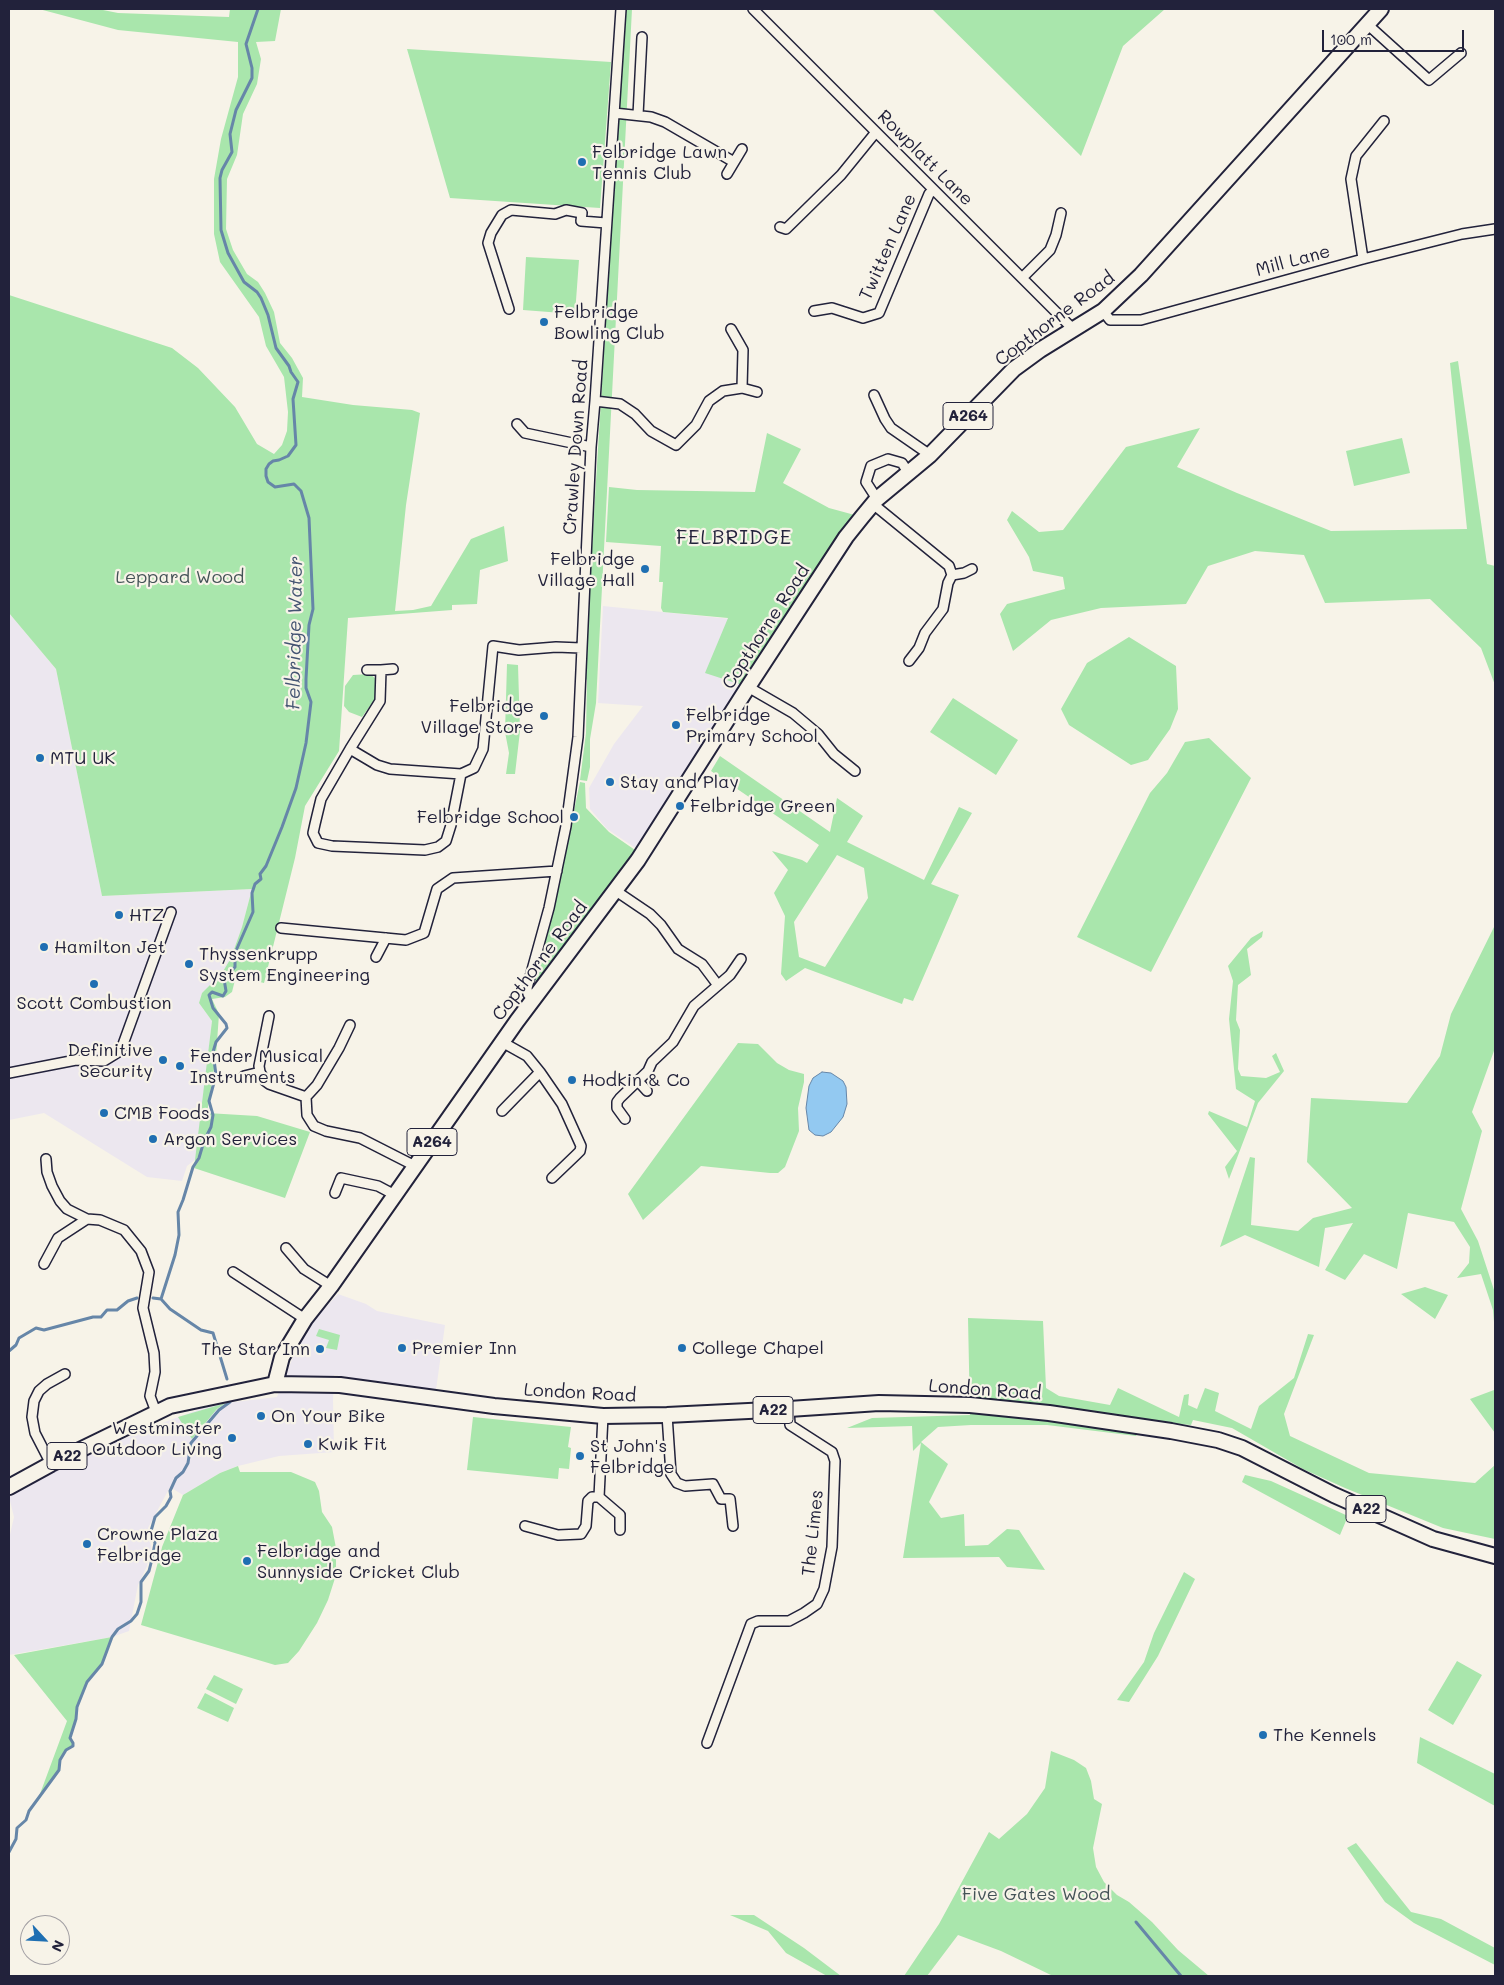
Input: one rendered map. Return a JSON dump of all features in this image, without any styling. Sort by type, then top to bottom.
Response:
[{"type":"highway","name":"Copthorne Road","points":[[275,1384],[282,1357],[305,1319],[331,1286],[502,1042],[638,860],[846,537],[875,501],[930,455],[1014,369],[1040,350],[1103,311],[1141,275],[1381,9]]},
{"type":"highway","name":"London Road","points":[[9,1487],[50,1464],[156,1412],[178,1404],[275,1384],[340,1385],[494,1406],[603,1416],[790,1410],[879,1403],[970,1405],[1049,1413],[1218,1440],[1236,1446],[1334,1495],[1433,1539],[1495,1556]]},
{"type":"street","name":"Crawley Down Road","points":[[534,999],[528,994],[527,988],[557,871],[570,804],[576,754],[590,447],[595,401],[621,9]]},
{"type":"street","name":"Rowplatt Lane","points":[[753,9],[1074,330]]},
{"type":"street","points":[[1367,24],[1429,80],[1461,53]]},
{"type":"street","points":[[638,115],[642,37]]},
{"type":"street","points":[[614,113],[651,117],[665,122],[734,162]]},
{"type":"street","points":[[1363,259],[1351,179],[1356,156],[1384,121]]},
{"type":"street","points":[[780,227],[786,229],[841,175],[876,132]]},
{"type":"street","points":[[727,174],[742,149]]},
{"type":"street","name":"Twitten Lane","points":[[814,311],[832,308],[863,318],[879,312],[929,194],[933,190]]},
{"type":"street","points":[[509,309],[488,244],[491,233],[502,215],[511,210],[556,214],[566,210],[582,213],[581,226],[606,223]]},
{"type":"street","points":[[1023,277],[1050,250],[1061,213]]},
{"type":"street","name":"Mill Lane","points":[[1103,311],[1110,320],[1141,320],[1363,259],[1462,234],[1495,229]]},
{"type":"street","points":[[731,329],[743,350],[742,388]]},
{"type":"street","points":[[595,401],[612,401],[620,404],[635,414],[651,431],[676,445],[696,425],[709,401],[723,391],[742,388],[757,392]]},
{"type":"street","points":[[874,395],[891,428],[930,455]]},
{"type":"street","points":[[517,424],[525,433],[590,447]]},
{"type":"street","points":[[908,472],[902,463],[888,459],[871,466],[866,482],[875,501],[949,566],[952,575],[948,583],[943,609],[925,633],[919,648],[910,661]]},
{"type":"street","points":[[952,575],[964,573],[972,569]]},
{"type":"street","points":[[350,749],[377,765],[390,769],[461,774],[474,768],[483,749],[493,646],[520,650],[556,646],[581,648]]},
{"type":"street","points":[[367,670],[393,670]]},
{"type":"street","points":[[381,670],[380,701],[321,799],[313,833],[318,842],[332,846],[425,850],[438,847],[446,841],[461,774]]},
{"type":"street","points":[[748,687],[793,713],[818,734],[834,754],[855,770]]},
{"type":"street","points":[[281,928],[406,940],[424,932],[437,889],[453,878],[557,871]]},
{"type":"street","points":[[616,891],[650,914],[661,925],[678,949],[702,964],[717,984]]},
{"type":"street","points":[[9,1073],[76,1060],[104,1060],[117,1053],[122,1047],[171,912]]},
{"type":"street","points":[[376,957],[386,938]]},
{"type":"street","points":[[626,1119],[617,1108],[617,1102],[626,1091],[648,1072],[652,1062],[673,1042],[694,1006],[717,984],[730,975],[741,959]]},
{"type":"street","points":[[268,1016],[259,1066],[260,1072],[269,1084],[306,1097]]},
{"type":"street","points":[[350,1025],[317,1085],[306,1097],[307,1115],[314,1126],[326,1132],[360,1138],[416,1166]]},
{"type":"street","points":[[502,1042],[527,1056],[540,1072],[562,1104],[581,1146],[576,1155],[552,1178]]},
{"type":"street","points":[[244,1076],[260,1072]]},
{"type":"street","points":[[502,1111],[540,1072]]},
{"type":"street","points":[[638,1081],[647,1091]]},
{"type":"street","points":[[46,1159],[47,1172],[60,1201],[67,1209],[87,1219],[100,1220],[124,1230],[141,1251],[149,1272],[143,1308],[154,1353],[155,1372],[150,1396],[156,1412]]},
{"type":"street","points":[[335,1193],[341,1178],[378,1186],[395,1195]]},
{"type":"street","points":[[44,1264],[58,1238],[87,1219]]},
{"type":"street","points":[[286,1248],[304,1269],[331,1286]]},
{"type":"street","points":[[232,1272],[305,1319]]},
{"type":"street","points":[[50,1464],[35,1433],[32,1417],[34,1401],[39,1391],[47,1384],[65,1374]]},
{"type":"street","name":"The Limes","points":[[707,1743],[751,1624],[758,1621],[789,1620],[796,1617],[817,1604],[824,1589],[832,1547],[835,1461],[832,1452],[790,1425],[790,1410]]},
{"type":"street","points":[[667,1415],[671,1474],[677,1483],[685,1486],[713,1484],[721,1499],[730,1499],[733,1526]]},
{"type":"street","points":[[599,1497],[603,1416]]},
{"type":"street","points":[[525,1526],[558,1535],[581,1534],[586,1526],[588,1501],[599,1497],[620,1515],[620,1530]]},
{"type":"shaded area","name":"Felbridge Primary School","points":[[603,606],[790,625],[643,853],[607,829],[590,809],[589,788],[614,744],[643,706],[598,703]]},
{"type":"shaded area","points":[[9,613],[56,669],[102,896],[252,889],[231,958],[222,973],[202,993],[199,1003],[212,1021],[196,1159],[187,1166],[182,1181],[147,1177],[44,1113],[9,1120]]},
{"type":"shaded area","points":[[338,1294],[366,1304],[377,1311],[445,1325],[436,1390],[334,1375],[334,1452],[279,1456],[238,1466],[220,1473],[183,1495],[170,1487],[148,1528],[151,1547],[147,1566],[138,1585],[129,1631],[112,1637],[9,1655],[9,1539],[14,1517],[9,1497],[79,1457],[165,1422],[203,1408],[226,1403],[277,1397],[299,1342],[312,1322]]},
{"type":"green space","name":"Leppard Wood","points":[[39,9],[98,9],[118,13],[229,17],[230,9],[281,9],[275,41],[256,42],[261,59],[257,84],[243,114],[237,155],[227,179],[226,229],[233,250],[247,274],[258,282],[274,312],[280,343],[292,358],[303,378],[302,397],[353,405],[412,410],[420,413],[406,505],[395,611],[431,606],[471,539],[504,526],[508,561],[480,570],[477,604],[452,605],[452,610],[348,618],[339,751],[305,806],[295,858],[264,983],[236,976],[232,992],[225,997],[212,999],[219,1014],[216,1056],[207,1113],[257,1116],[310,1132],[285,1198],[194,1168],[212,1021],[199,1003],[202,993],[222,973],[231,958],[252,889],[102,896],[56,669],[9,613],[9,295],[172,348],[198,368],[235,407],[257,444],[274,454],[282,445],[287,431],[288,412],[284,377],[266,346],[259,317],[220,262],[214,234],[214,179],[221,139],[238,77],[238,42],[118,30]]},
{"type":"green space","points":[[625,9],[632,9],[596,703],[590,739],[590,767],[587,781],[580,780],[586,733],[587,680],[584,677]]},
{"type":"green space","points":[[932,9],[1165,9],[1123,46],[1081,156]]},
{"type":"green space","points":[[407,49],[611,62],[600,208],[450,198]]},
{"type":"green space","points":[[526,257],[579,260],[575,314],[523,310]]},
{"type":"green space","points":[[1458,361],[1487,564],[1495,566],[1495,685],[1481,648],[1430,599],[1325,603],[1304,555],[1255,551],[1208,566],[1186,604],[1101,608],[1051,620],[1013,651],[1000,614],[1007,604],[1065,589],[1063,577],[1033,571],[1029,557],[1007,520],[1012,511],[1039,532],[1063,530],[1126,447],[1200,428],[1177,467],[1331,531],[1467,529],[1450,363]]},
{"type":"green space","points":[[767,433],[801,449],[783,483],[829,508],[862,517],[748,687],[705,673],[728,618],[663,612],[661,608],[663,582],[659,582],[661,546],[606,542],[609,487],[637,490],[755,492]]},
{"type":"green space","points":[[1402,438],[1410,473],[1354,486],[1346,451]]},
{"type":"green space","points":[[1129,637],[1176,666],[1178,709],[1170,729],[1148,760],[1131,765],[1069,725],[1061,709],[1087,663]]},
{"type":"green space","points":[[507,664],[518,665],[520,731],[515,774],[506,774],[509,753],[505,732]]},
{"type":"green space","points":[[370,674],[376,679],[375,699],[362,717],[349,712],[344,706],[345,686],[353,675]]},
{"type":"green space","points":[[953,698],[1018,740],[996,775],[930,732]]},
{"type":"green space","points":[[1209,738],[1251,778],[1151,972],[1077,937],[1150,793],[1167,773],[1185,742]]},
{"type":"green space","points":[[720,756],[830,832],[837,798],[863,816],[847,842],[924,880],[959,807],[972,813],[931,884],[959,895],[913,1001],[904,998],[902,1004],[805,968],[786,981],[781,974],[785,916],[774,893],[788,870],[772,851],[807,863],[819,845],[711,771]],"holes":[[[837,855],[864,868],[868,898],[825,967],[799,957],[794,922]]]},
{"type":"green space","points":[[580,782],[585,783],[586,808],[609,832],[635,850],[630,857],[632,859],[541,982],[538,982],[534,980],[554,907]]},
{"type":"green space","points":[[1495,925],[1495,1048],[1472,1112],[1482,1131],[1461,1209],[1478,1241],[1495,1293],[1495,1334],[1493,1310],[1481,1274],[1457,1278],[1469,1263],[1470,1247],[1454,1222],[1408,1213],[1397,1269],[1364,1254],[1345,1280],[1325,1270],[1353,1223],[1325,1228],[1319,1267],[1245,1235],[1220,1247],[1250,1157],[1255,1158],[1251,1225],[1298,1231],[1313,1218],[1352,1208],[1307,1162],[1311,1098],[1407,1103],[1440,1056],[1451,1014]]},
{"type":"green space","points":[[1263,931],[1262,937],[1247,949],[1251,975],[1238,985],[1236,1020],[1240,1030],[1238,1069],[1241,1076],[1266,1078],[1280,1072],[1272,1056],[1276,1053],[1284,1071],[1258,1103],[1229,1179],[1225,1167],[1237,1151],[1208,1114],[1209,1111],[1247,1127],[1255,1101],[1236,1089],[1229,1019],[1233,981],[1228,966],[1251,938]]},
{"type":"green space","points":[[738,1043],[758,1044],[777,1063],[789,1070],[804,1074],[798,1108],[799,1131],[785,1167],[778,1173],[770,1173],[701,1166],[643,1220],[628,1194]]},
{"type":"green space","points":[[1425,1287],[1448,1295],[1435,1319],[1401,1294]]},
{"type":"green space","points":[[968,1318],[1043,1321],[1046,1388],[1059,1396],[1110,1405],[1118,1388],[1179,1417],[1184,1395],[1189,1394],[1188,1405],[1197,1409],[1205,1388],[1219,1393],[1215,1411],[1251,1429],[1259,1406],[1294,1378],[1308,1334],[1314,1335],[1284,1414],[1290,1436],[1369,1473],[1475,1483],[1495,1465],[1495,1539],[1443,1528],[1345,1488],[1303,1469],[1232,1428],[1193,1420],[1191,1425],[1144,1421],[1136,1436],[1047,1425],[971,1425],[938,1427],[921,1442],[948,1464],[929,1502],[941,1518],[964,1514],[965,1546],[988,1545],[1007,1529],[1019,1530],[1045,1570],[1007,1567],[999,1557],[903,1558],[921,1443],[913,1451],[912,1426],[847,1428],[872,1418],[970,1415]]},
{"type":"green space","points":[[319,1329],[340,1335],[337,1350],[326,1348],[329,1340],[316,1336]]},
{"type":"green space","points":[[1495,1386],[1495,1433],[1470,1399],[1494,1390]]},
{"type":"green space","points":[[226,1403],[217,1409],[192,1439],[178,1417]]},
{"type":"green space","points":[[473,1417],[571,1427],[568,1447],[571,1448],[569,1469],[559,1468],[558,1479],[467,1470]]},
{"type":"green space","name":"Felbridge and Sunnyside Cricket Club","points":[[238,1466],[240,1472],[291,1472],[315,1482],[319,1491],[322,1512],[332,1527],[336,1548],[336,1575],[328,1600],[317,1623],[299,1651],[288,1663],[275,1665],[141,1625],[162,1547],[183,1495],[220,1473]]},
{"type":"green space","points":[[1245,1475],[1271,1481],[1348,1516],[1340,1535],[1242,1482]]},
{"type":"green space","points":[[1184,1572],[1195,1579],[1158,1656],[1129,1702],[1117,1700],[1144,1662],[1154,1633]]},
{"type":"green space","points":[[112,1637],[102,1664],[87,1682],[77,1707],[76,1719],[70,1737],[73,1746],[66,1750],[60,1760],[59,1770],[37,1802],[67,1721],[14,1655]]},
{"type":"green space","points":[[1457,1661],[1482,1675],[1453,1725],[1428,1710]]},
{"type":"green space","points":[[214,1675],[243,1689],[236,1704],[206,1689]]},
{"type":"green space","points":[[205,1693],[234,1708],[228,1722],[197,1708]]},
{"type":"green space","points":[[1420,1737],[1495,1774],[1495,1806],[1417,1763]]},
{"type":"green space","name":"Five Gates Wood","points":[[1051,1751],[1074,1760],[1086,1768],[1091,1781],[1094,1799],[1102,1804],[1093,1848],[1096,1867],[1104,1882],[1117,1895],[1129,1902],[1152,1922],[1178,1950],[1209,1976],[1053,1976],[1001,1951],[958,1935],[927,1976],[904,1976],[939,1924],[989,1832],[999,1839],[1027,1814],[1045,1788]]},
{"type":"green space","points":[[1356,1843],[1411,1912],[1441,1919],[1495,1948],[1495,1965],[1414,1923],[1385,1902],[1347,1848]]},
{"type":"green space","points":[[730,1915],[754,1915],[804,1948],[841,1976],[827,1976],[786,1953],[768,1931]]},
{"type":"water","points":[[822,1072],[831,1073],[843,1081],[846,1087],[847,1104],[843,1117],[831,1132],[823,1136],[815,1135],[809,1130],[806,1108],[809,1086],[813,1078]]},
{"type":"waterway","name":"Felbridge Water","points":[[153,1298],[161,1299],[175,1255],[179,1235],[178,1212],[193,1167],[199,1158],[211,1127],[213,1115],[209,1101],[216,1075],[213,1052],[216,1042],[227,1028],[213,1008],[209,995],[212,992],[223,996],[226,991],[224,979],[235,967],[235,953],[253,912],[252,893],[255,884],[261,879],[260,874],[266,866],[296,788],[306,743],[311,702],[306,688],[309,625],[313,609],[309,518],[301,491],[294,484],[275,487],[268,482],[266,476],[266,469],[269,464],[288,456],[296,445],[293,399],[298,382],[276,348],[268,315],[261,298],[257,292],[244,282],[228,253],[221,230],[220,178],[222,170],[232,152],[230,134],[236,110],[252,78],[252,68],[246,44],[258,9]]},
{"type":"waterway","name":"Felbridge Water","points":[[9,1351],[16,1345],[19,1338],[36,1328],[44,1330],[93,1317],[101,1317],[107,1310],[117,1310],[128,1301],[137,1298]]},
{"type":"waterway","points":[[161,1299],[170,1309],[201,1330],[213,1333],[227,1379]]},
{"type":"waterway","points":[[9,1852],[16,1839],[17,1828],[26,1820],[29,1811],[59,1770],[60,1760],[66,1750],[73,1746],[70,1738],[76,1719],[77,1707],[87,1682],[102,1664],[112,1637],[118,1629],[131,1621],[137,1614],[141,1602],[141,1582],[149,1571],[155,1543],[151,1531],[155,1517],[166,1506],[171,1497],[170,1491],[176,1478],[183,1472],[188,1463],[191,1443],[219,1410],[230,1402]]},
{"type":"waterway","points":[[1136,1922],[1181,1976]]},
{"type":"place","name":"Felbridge Lawn Tennis Club","points":[[582,162]]},
{"type":"place","name":"Felbridge Bowling Club","points":[[544,322]]},
{"type":"place","name":"Felbridge Village Hall","points":[[645,569]]},
{"type":"place","name":"Felbridge Village Store","points":[[544,716]]},
{"type":"place","name":"Felbridge Primary School","points":[[676,725]]},
{"type":"place","name":"MTU UK","points":[[40,758]]},
{"type":"place","name":"Stay and Play","points":[[610,782]]},
{"type":"place","name":"Felbridge Green","points":[[680,806]]},
{"type":"place","name":"Felbridge School","points":[[574,817]]},
{"type":"place","name":"HTZ","points":[[119,915]]},
{"type":"place","name":"Hamilton Jet","points":[[44,947]]},
{"type":"place","name":"Thyssenkrupp System Engineering","points":[[189,964]]},
{"type":"place","name":"Scott Combustion","points":[[94,984]]},
{"type":"place","name":"Definitive Security","points":[[163,1060]]},
{"type":"place","name":"Fender Musical Instruments","points":[[180,1066]]},
{"type":"place","name":"Hodkin & Co","points":[[572,1080]]},
{"type":"place","name":"CMB Foods","points":[[104,1113]]},
{"type":"place","name":"Argon Services","points":[[153,1139]]},
{"type":"place","name":"Premier Inn","points":[[402,1348]]},
{"type":"place","name":"College Chapel","points":[[682,1348]]},
{"type":"place","name":"The Star Inn","points":[[320,1349]]},
{"type":"place","name":"On Your Bike","points":[[261,1416]]},
{"type":"place","name":"Westminster Outdoor Living","points":[[232,1438]]},
{"type":"place","name":"Kwik Fit","points":[[308,1444]]},
{"type":"place","name":"St John's Felbridge","points":[[580,1456]]},
{"type":"place","name":"Crowne Plaza Felbridge","points":[[87,1544]]},
{"type":"place","name":"Felbridge and Sunnyside Cricket Club","points":[[247,1561]]},
{"type":"place","name":"The Kennels","points":[[1263,1735]]},
{"type":"district","name":"FELBRIDGE","points":[[734,538]]}]
